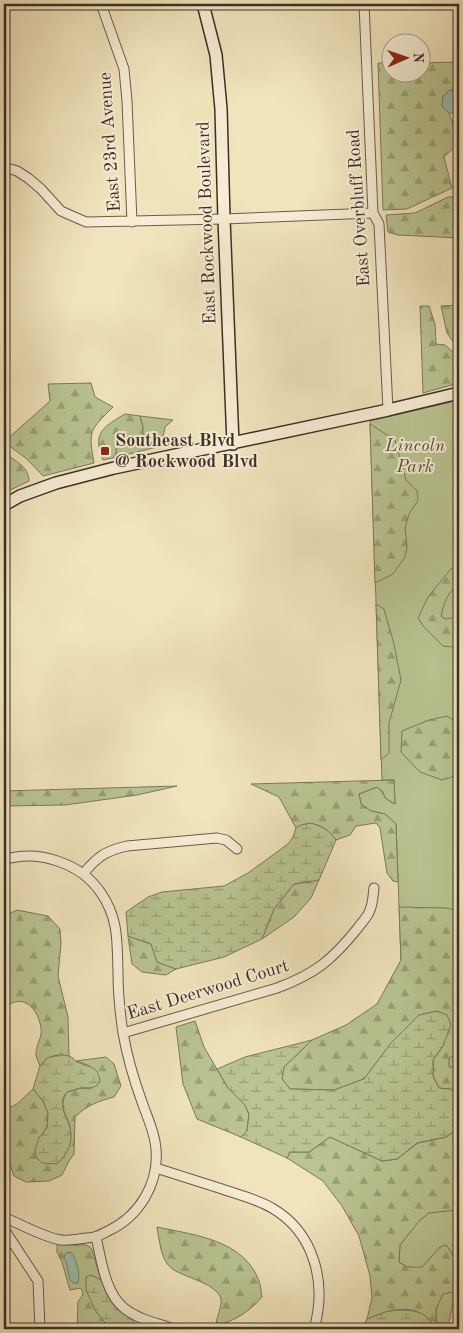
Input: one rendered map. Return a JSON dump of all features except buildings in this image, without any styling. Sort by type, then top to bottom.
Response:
[{"type":"main road","name":"East Rockwood Boulevard","points":[[203,4],[216,55],[221,109],[233,444]]},
{"type":"main road","points":[[4,505],[20,496],[56,483],[114,468],[233,444],[459,393]]},
{"type":"street","name":"East 23rd Avenue","points":[[101,4],[124,69],[132,222]]},
{"type":"street","name":"East Overbluff Road","points":[[364,4],[373,213],[378,224],[388,410]]},
{"type":"street","points":[[4,167],[17,171],[28,178],[42,189],[61,211],[86,222],[373,213]]},
{"type":"street","points":[[83,874],[103,854],[127,846],[217,838],[226,840],[237,849]]},
{"type":"street","points":[[4,860],[29,856],[51,859],[71,866],[83,874],[100,892],[110,910],[116,928],[123,1034],[142,1102],[154,1133],[156,1148],[156,1168],[152,1185],[144,1199],[131,1216],[115,1228],[96,1237],[61,1240],[4,1218]]},
{"type":"street","name":"East Deerwood Court","points":[[123,1034],[278,988],[314,971],[334,955],[367,917],[371,907],[374,888]]},
{"type":"street","points":[[156,1168],[257,1200],[274,1209],[288,1220],[303,1237],[312,1254],[317,1272],[320,1296],[314,1329]]},
{"type":"street","points":[[4,1229],[38,1281],[40,1329]]},
{"type":"street","points":[[96,1237],[106,1280],[122,1307],[135,1315],[174,1329]]},
{"type":"green space","points":[[459,62],[459,90],[450,90],[443,96],[442,106],[449,113],[459,143],[444,157],[452,188],[407,209],[383,210],[378,63],[380,63],[380,82],[430,82],[430,63]]},
{"type":"green space","points":[[448,197],[459,197],[459,238],[398,235],[388,232],[386,215],[415,213]]},
{"type":"green space","points":[[459,305],[459,350],[447,333],[441,306]]},
{"type":"green space","points":[[420,306],[429,306],[435,324],[436,344],[445,345],[459,357],[459,383],[423,393]]},
{"type":"green space","points":[[91,383],[95,397],[113,407],[99,421],[93,431],[91,444],[94,463],[43,476],[27,459],[4,442],[50,401],[48,384]]},
{"type":"green space","name":"Lincoln Park","points":[[459,400],[459,1301],[453,1302],[447,1329],[436,1329],[436,1309],[439,1302],[407,1267],[399,1262],[400,1245],[411,1231],[396,824],[385,814],[371,811],[361,804],[359,794],[377,787],[395,804],[394,780],[382,780],[370,421]]},
{"type":"green space","points":[[125,414],[140,416],[143,435],[135,441],[122,442],[116,448],[117,457],[103,460],[99,437],[105,427]]},
{"type":"green space","points":[[140,416],[173,420],[165,427],[161,446],[117,457],[116,448],[122,442],[135,441],[143,428]]},
{"type":"green space","points":[[370,424],[395,440],[406,480],[417,491],[418,500],[409,514],[405,528],[407,547],[405,557],[393,574],[375,583]]},
{"type":"green space","points":[[4,452],[24,468],[29,481],[4,493]]},
{"type":"green space","points":[[458,568],[459,583],[447,598],[441,616],[445,619],[452,618],[459,610],[459,640],[452,647],[443,646],[424,627],[418,618],[428,597],[451,569]]},
{"type":"green space","points":[[376,604],[384,609],[394,644],[401,680],[389,723],[389,753],[381,760]]},
{"type":"green space","points":[[447,716],[453,720],[459,749],[459,777],[455,776],[442,780],[420,772],[401,752],[402,731],[429,720]]},
{"type":"green space","points":[[394,780],[395,804],[385,798],[383,792],[377,787],[359,794],[361,804],[371,811],[385,814],[396,824],[398,882],[393,881],[387,873],[380,828],[376,823],[356,826],[350,835],[336,840],[328,831],[318,825],[308,824],[296,828],[279,797],[251,784]]},
{"type":"green space","points":[[177,786],[137,795],[65,805],[4,806],[4,791]]},
{"type":"green space","points":[[311,823],[325,829],[336,840],[319,880],[294,884],[274,909],[262,939],[224,957],[176,969],[157,962],[151,944],[128,936],[126,912],[148,897],[162,892],[224,886],[248,873],[288,844],[296,828]]},
{"type":"green space","points":[[319,880],[311,898],[294,917],[262,939],[274,909],[294,884]]},
{"type":"green space","points":[[399,907],[446,908],[459,911],[459,1051],[449,1059],[449,1067],[459,1067],[459,1091],[439,1088],[433,1076],[433,1060],[443,1046],[437,1011],[419,1015],[391,1043],[364,1079],[334,1090],[290,1089],[282,1079],[284,1067],[312,1040],[346,1025],[377,1004],[401,960]]},
{"type":"green space","points":[[17,910],[48,916],[60,929],[61,943],[58,976],[68,1017],[69,1056],[53,1056],[40,1066],[36,1055],[41,1035],[37,1014],[28,1004],[23,1002],[11,1003],[4,1008],[4,916]]},
{"type":"green space","points":[[128,936],[151,944],[157,962],[176,969],[166,975],[142,972],[132,964]]},
{"type":"green space","points":[[437,1011],[447,1015],[451,1025],[443,1046],[433,1060],[433,1076],[439,1088],[459,1091],[459,1128],[446,1137],[417,1143],[397,1159],[382,1161],[330,1137],[309,1152],[290,1152],[287,1158],[241,1137],[247,1131],[249,1114],[245,1105],[228,1088],[217,1069],[245,1057],[312,1040],[284,1067],[282,1079],[290,1089],[334,1090],[364,1079],[391,1043],[419,1015]]},
{"type":"green space","points":[[195,1021],[204,1047],[228,1088],[245,1105],[249,1114],[247,1131],[241,1137],[197,1119],[183,1084],[176,1027]]},
{"type":"green space","points":[[58,1055],[69,1056],[77,1062],[93,1068],[100,1082],[93,1087],[67,1092],[63,1097],[64,1111],[71,1134],[70,1145],[65,1155],[57,1164],[42,1163],[36,1157],[35,1149],[39,1138],[47,1128],[48,1113],[43,1101],[33,1089],[40,1066],[47,1058]]},
{"type":"green space","points":[[106,1057],[114,1064],[121,1086],[114,1097],[93,1104],[75,1117],[74,1154],[62,1175],[49,1181],[26,1182],[14,1176],[4,1148],[4,1110],[17,1104],[33,1089],[48,1112],[48,1122],[39,1138],[70,1143],[70,1128],[63,1108],[63,1101],[67,1092],[81,1088],[91,1089],[90,1066],[76,1061]]},
{"type":"green space","points":[[459,1128],[459,1207],[457,1210],[429,1213],[420,1220],[400,1245],[399,1262],[407,1267],[422,1267],[440,1247],[446,1245],[452,1254],[456,1266],[459,1280],[458,1291],[443,1294],[436,1309],[436,1329],[422,1314],[413,1310],[396,1310],[367,1319],[372,1298],[370,1276],[359,1236],[342,1206],[323,1181],[287,1158],[290,1152],[309,1152],[330,1137],[382,1161],[397,1159],[418,1143],[446,1137]]},
{"type":"green space","points":[[157,1227],[217,1242],[242,1256],[252,1267],[260,1283],[262,1297],[254,1306],[238,1317],[221,1324],[216,1322],[221,1301],[218,1293],[171,1268],[165,1260],[161,1249]]},
{"type":"green space","points":[[57,1244],[86,1245],[92,1250],[101,1280],[91,1275],[110,1329],[77,1329],[78,1302],[83,1294],[81,1288],[70,1290],[57,1252]]},
{"type":"green space","points":[[91,1275],[101,1280],[113,1305],[131,1319],[138,1329],[110,1329],[95,1310],[86,1290],[86,1277]]},
{"type":"green space","points":[[395,1310],[419,1312],[428,1318],[435,1329],[362,1329],[367,1319]]},
{"type":"shaded area","points":[[450,90],[459,90],[459,114],[449,113],[442,106],[443,96]]},
{"type":"shaded area","points":[[67,1252],[72,1253],[76,1263],[79,1276],[78,1283],[73,1283],[70,1280],[64,1256]]},
{"type":"place","name":"Southeast Blvd @ Rockwood Blvd","points":[[105,451]]}]
